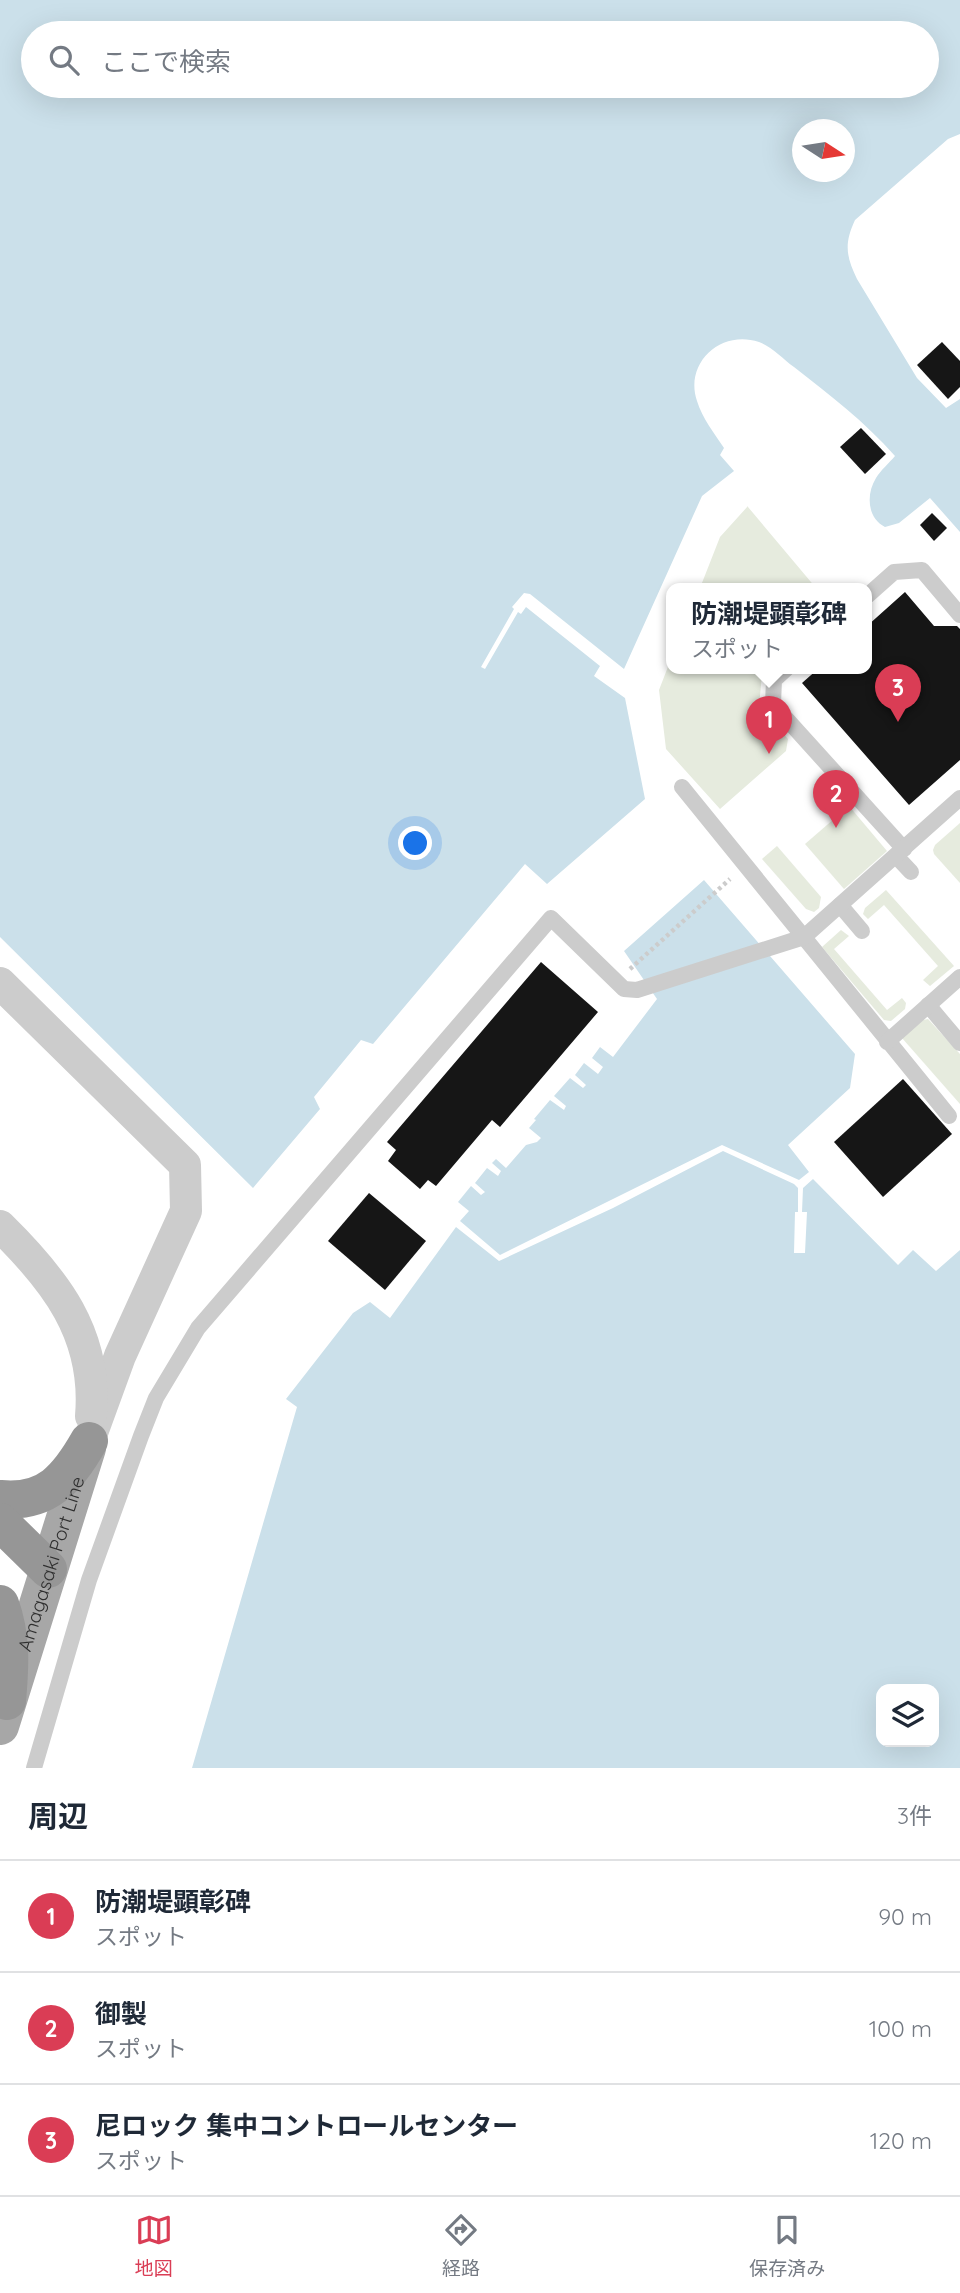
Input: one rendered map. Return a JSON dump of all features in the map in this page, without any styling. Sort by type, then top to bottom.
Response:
[{"type":"highway","points":[[0,1499],[13,1500],[35,1496],[55,1486],[72,1470],[89,1441]]},
{"type":"highway","points":[[0,1522],[48,1569]]},
{"type":"highway","points":[[0,1560],[48,1569]]},
{"type":"highway","points":[[0,1604],[6,1622],[10,1668],[4,1714]]},
{"type":"main road","name":"Amagasaki Port Line","points":[[4,1714],[89,1441]]},
{"type":"street","points":[[0,983],[185,1165],[186,1211],[120,1356],[89,1441]]},
{"type":"street","points":[[0,1226],[33,1259],[57,1289],[73,1317],[85,1346],[92,1375],[89,1441]]},
{"type":"lane","points":[[872,592],[894,572],[922,570],[960,615]]},
{"type":"lane","points":[[781,674],[774,680],[773,704],[900,853],[911,872]]},
{"type":"lane","points":[[682,787],[949,1116]]},
{"type":"lane","points":[[34,1768],[89,1580],[141,1436],[156,1398],[198,1328],[551,918],[624,989],[637,990],[804,937],[960,798]]},
{"type":"lane","points":[[840,905],[862,931]]},
{"type":"lane","points":[[887,1042],[960,977]]},
{"type":"lane","points":[[928,1005],[960,1043]]},
{"type":"path","points":[[629,970],[727,882]]},
{"type":"shaded area","points":[[748,506],[812,583],[702,583],[720,537]]},
{"type":"shaded area","points":[[666,672],[762,674],[759,707],[788,739],[786,751],[720,809],[666,749],[659,690]]},
{"type":"shaded area","points":[[849,806],[887,851],[844,889],[805,844]]},
{"type":"shaded area","points":[[960,823],[960,883],[933,850],[935,845]]},
{"type":"shaded area","points":[[777,846],[821,897],[819,908],[814,912],[806,909],[762,859]]},
{"type":"shaded area","points":[[886,890],[954,966],[930,986],[923,980],[938,966],[884,905],[868,919],[863,914],[865,908]]},
{"type":"shaded area","points":[[841,930],[849,936],[834,949],[887,1010],[902,998],[906,1003],[905,1009],[891,1021],[884,1020],[822,947]]},
{"type":"shaded area","points":[[928,1019],[960,1054],[960,1104],[902,1038],[923,1020]]},
{"type":"water","points":[[0,0],[960,0],[960,134],[948,139],[855,220],[849,236],[848,250],[857,279],[917,378],[946,408],[960,399],[960,532],[930,498],[899,523],[885,527],[879,523],[870,505],[871,491],[878,475],[895,456],[883,443],[834,399],[763,344],[745,339],[731,340],[709,352],[701,362],[694,387],[705,420],[724,448],[720,455],[734,471],[702,496],[624,669],[530,594],[524,593],[512,607],[514,609],[481,667],[485,669],[518,612],[521,614],[526,607],[600,666],[594,676],[625,698],[645,799],[547,884],[525,864],[373,1044],[361,1040],[314,1097],[320,1109],[253,1188],[0,937]]},
{"type":"water","points":[[704,880],[855,1054],[850,1088],[788,1145],[809,1172],[799,1180],[722,1145],[500,1255],[460,1221],[469,1211],[458,1202],[471,1186],[481,1195],[485,1192],[475,1183],[487,1168],[498,1176],[501,1171],[492,1163],[496,1159],[506,1168],[526,1145],[541,1138],[529,1128],[536,1120],[534,1119],[550,1100],[564,1110],[566,1106],[554,1096],[570,1078],[583,1088],[586,1085],[575,1075],[584,1063],[598,1074],[603,1067],[592,1058],[600,1047],[613,1057],[657,999],[624,951]]},
{"type":"water","points":[[723,1151],[798,1188],[794,1253],[805,1253],[807,1212],[802,1212],[803,1188],[813,1179],[898,1265],[913,1250],[936,1271],[960,1250],[960,1768],[192,1768],[297,1407],[286,1399],[353,1313],[370,1302],[390,1318],[456,1227],[499,1261],[613,1208]]},
{"type":"building","points":[[942,342],[960,361],[960,387],[948,399],[917,365]]},
{"type":"building","points":[[861,428],[886,454],[865,474],[840,447]]},
{"type":"building","points":[[932,513],[947,528],[934,541],[920,525]]},
{"type":"building","points":[[905,592],[934,626],[957,626],[960,629],[960,760],[909,805],[802,683],[812,674],[872,674],[872,622]]},
{"type":"building","points":[[541,962],[598,1012],[500,1127],[492,1120],[436,1186],[428,1180],[420,1189],[388,1161],[396,1150],[387,1142]]},
{"type":"building","points":[[903,1079],[952,1134],[883,1197],[834,1142]]},
{"type":"building","points":[[369,1193],[426,1241],[385,1290],[328,1241]]},
{"type":"place","name":"尼ロック 集中コントロールセンター","points":[[898,722]]},
{"type":"place","name":"防潮堤顕彰碑","points":[[769,754]]},
{"type":"place","name":"御製","points":[[836,828]]}]
